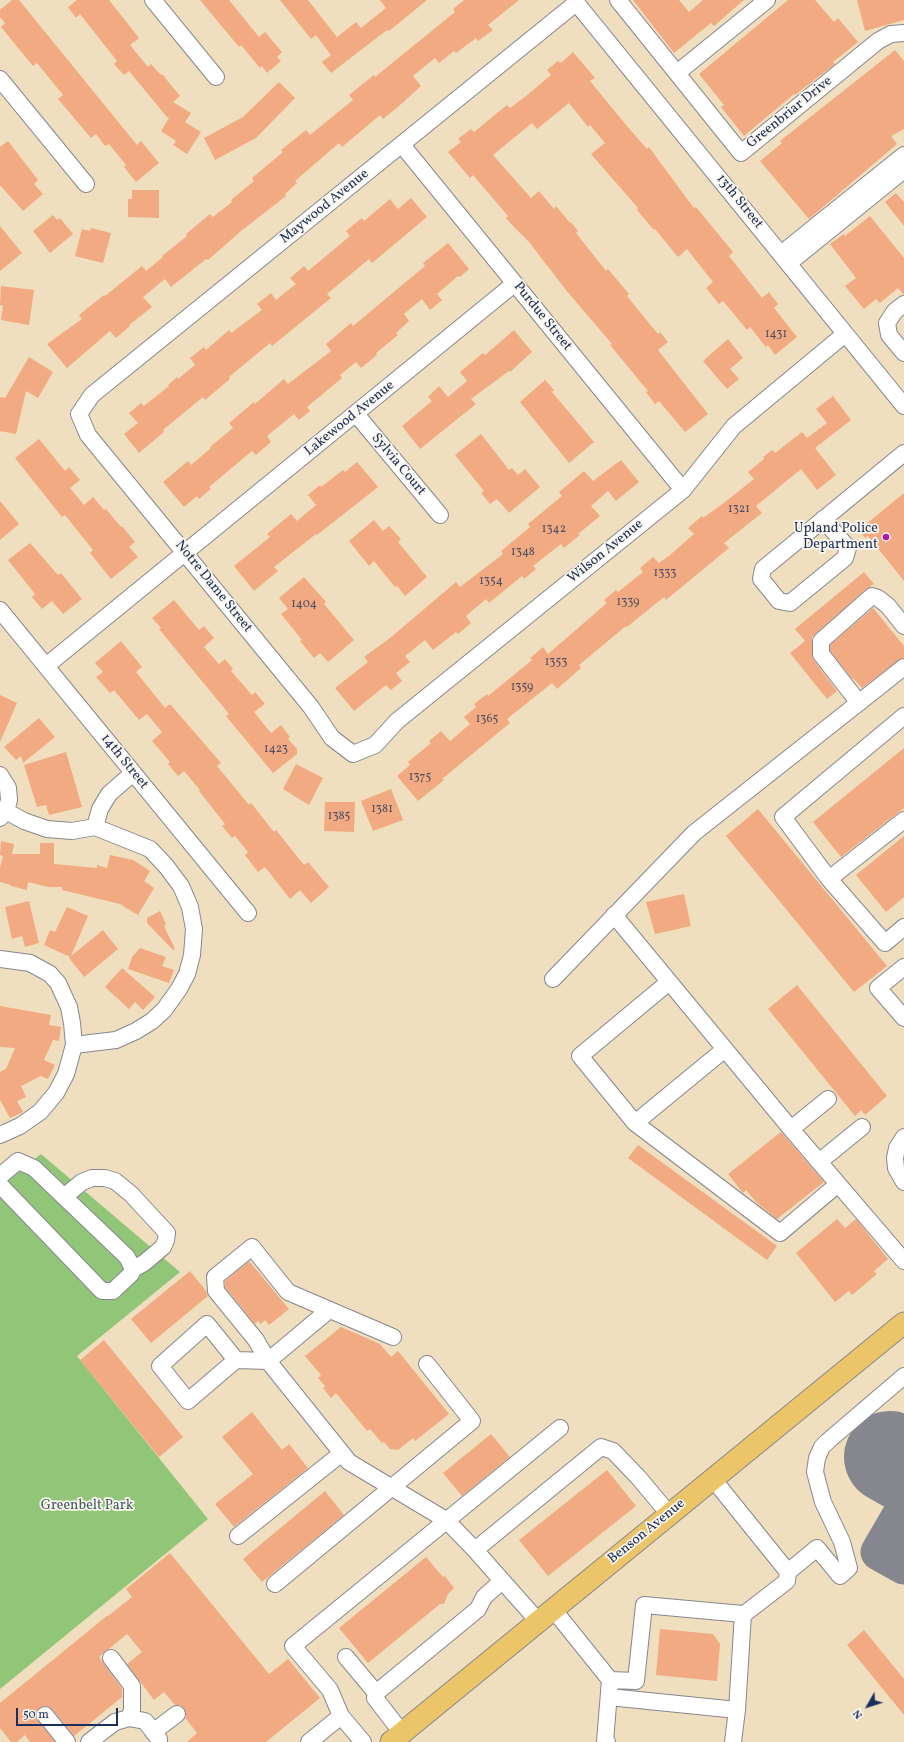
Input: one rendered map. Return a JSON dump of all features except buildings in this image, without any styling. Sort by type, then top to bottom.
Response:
[{"type":"main road","name":"Benson Avenue","points":[[397,1738],[545,1615],[904,1322]]},
{"type":"street","points":[[152,0],[216,77]]},
{"type":"street","points":[[618,0],[677,72],[767,0]]},
{"type":"street","name":"Maywood Avenue","points":[[79,414],[92,395],[402,145],[575,2]]},
{"type":"street","name":"13th Street","points":[[575,2],[904,406]]},
{"type":"street","name":"Greenbriar Drive","points":[[677,72],[741,153],[878,41],[891,34],[904,33]]},
{"type":"street","points":[[0,79],[86,184]]},
{"type":"street","name":"Purdue Street","points":[[402,145],[683,490]]},
{"type":"street","points":[[785,258],[878,184],[903,162]]},
{"type":"street","name":"Lakewood Avenue","points":[[46,666],[514,284]]},
{"type":"street","points":[[904,304],[895,311],[887,323],[889,335],[904,353]]},
{"type":"street","name":"Wilson Avenue","points":[[353,754],[375,745],[398,721],[683,490],[734,426],[845,334]]},
{"type":"street","name":"Notre Dame Street","points":[[79,414],[88,435],[311,707],[332,738],[353,754]]},
{"type":"street","name":"Sylvia Court","points":[[356,414],[440,515]]},
{"type":"street","points":[[823,519],[848,548],[845,558],[790,603],[779,601],[761,579],[763,569],[823,519],[904,453]]},
{"type":"street","points":[[859,703],[821,654],[821,641],[872,596],[878,598],[888,606],[904,626]]},
{"type":"street","name":"14th Street","points":[[0,610],[248,913]]},
{"type":"street","points":[[553,979],[694,833],[904,667]]},
{"type":"street","points":[[904,716],[783,817],[829,879],[885,943],[904,927]]},
{"type":"street","points":[[95,826],[100,809],[109,794],[133,773]]},
{"type":"street","points":[[0,776],[8,788],[9,800],[3,815],[47,828],[72,831],[95,826],[150,849],[166,866],[181,886],[190,907],[194,929],[192,955],[187,974],[179,989],[164,1010],[152,1021],[136,1031],[116,1040],[74,1045]]},
{"type":"street","points":[[829,879],[904,820]]},
{"type":"street","points":[[614,916],[791,1129],[904,1261]]},
{"type":"street","points":[[0,959],[30,963],[50,974],[58,983],[69,1008],[74,1045],[66,1074],[56,1093],[40,1112],[20,1126],[0,1135]]},
{"type":"street","points":[[904,967],[878,988],[904,1018]]},
{"type":"street","points":[[669,982],[580,1056],[635,1123],[780,1233],[838,1184]]},
{"type":"street","points":[[635,1123],[725,1049]]},
{"type":"street","points":[[791,1129],[828,1099]]},
{"type":"street","points":[[819,1162],[862,1127]]},
{"type":"street","points":[[904,1138],[897,1148],[895,1158],[896,1168],[904,1182]]},
{"type":"street","points":[[0,1176],[18,1161],[34,1168],[65,1196],[127,1257],[133,1269]]},
{"type":"street","points":[[0,1185],[102,1291],[114,1291],[131,1274],[133,1269],[144,1263],[163,1247],[167,1233],[136,1199],[115,1181],[105,1178],[92,1178],[82,1182],[65,1196]]},
{"type":"street","points":[[393,1337],[288,1292],[252,1247],[215,1278],[216,1291],[256,1340],[268,1361],[349,1462],[446,1520],[502,1581],[545,1615],[610,1680],[636,1681],[644,1605],[743,1615],[787,1581],[788,1572],[817,1548],[840,1576],[849,1568],[842,1542],[823,1502],[815,1472],[817,1458],[822,1447],[828,1441],[904,1376]]},
{"type":"street","points":[[236,1360],[207,1324],[160,1366],[188,1401],[236,1360],[268,1361],[329,1310]]},
{"type":"street","points":[[275,1584],[472,1421],[427,1364]]},
{"type":"street","points":[[363,1742],[341,1716],[330,1690],[294,1646],[560,1428]]},
{"type":"street","points":[[475,1550],[600,1447],[613,1452],[638,1477],[669,1514]]},
{"type":"street","points":[[238,1536],[342,1453]]},
{"type":"street","points":[[713,1479],[788,1572]]},
{"type":"street","points":[[397,1738],[375,1698],[376,1693],[478,1609],[484,1597],[502,1581]]},
{"type":"street","points":[[733,1742],[737,1710],[743,1615]]},
{"type":"street","points":[[346,1657],[376,1693]]},
{"type":"street","points":[[111,1658],[132,1686],[132,1710],[129,1718]]},
{"type":"street","points":[[607,1742],[605,1742],[610,1680]]},
{"type":"street","points":[[609,1697],[737,1710]]},
{"type":"street","points":[[45,1714],[66,1742]]},
{"type":"street","points":[[89,1742],[115,1722],[129,1718],[145,1721],[156,1737],[177,1714]]},
{"type":"street","points":[[309,1742],[341,1716]]},
{"type":"green space","name":"Greenbelt Park","points":[[41,1154],[180,1272],[77,1356],[208,1519],[0,1689],[0,1187]]},
{"type":"taxiway","points":[[904,1509],[879,1552],[904,1566]]},
{"type":"runway","points":[[890,1457],[904,1465]]},
{"type":"place","name":"Upland Police Department","points":[[886,537]]}]
